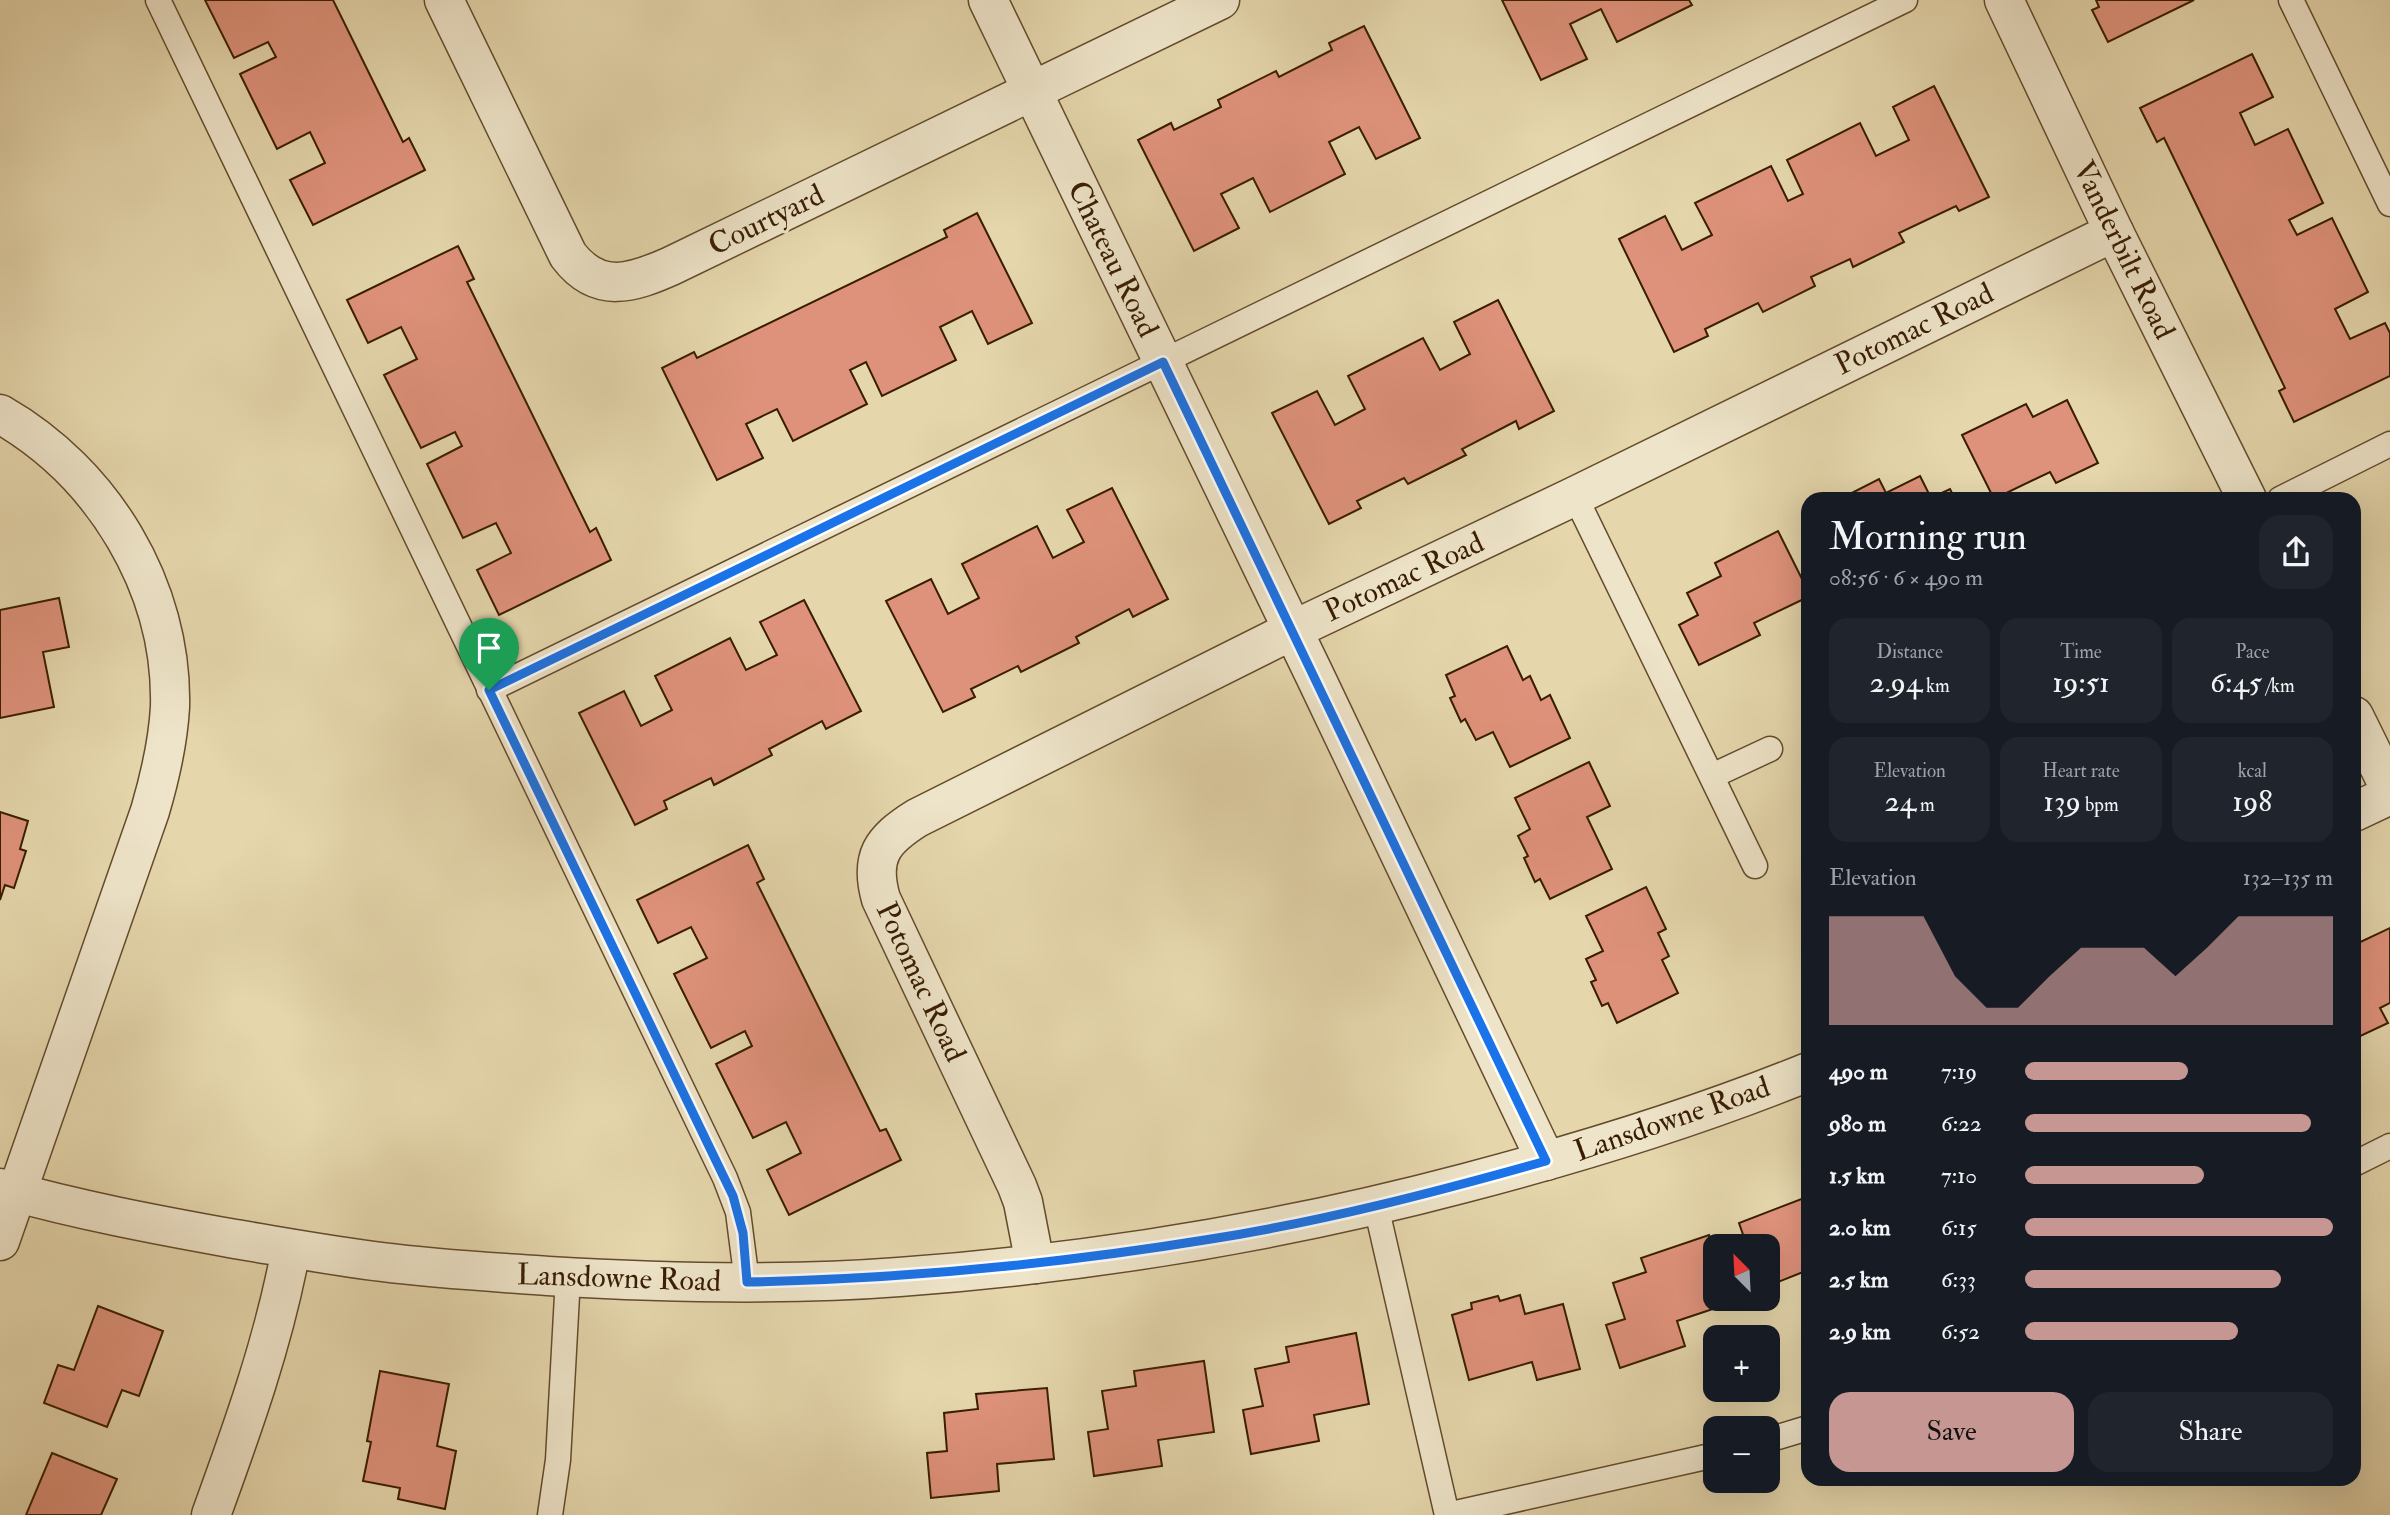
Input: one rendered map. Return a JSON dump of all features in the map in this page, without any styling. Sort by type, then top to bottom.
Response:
[{"type":"street","name":"Courtyard","points":[[444,0],[568,255],[584,271],[609,282],[633,282],[671,266],[1220,0]]},
{"type":"street","name":"Chateau Road","points":[[988,0],[1546,1161]]},
{"type":"street","name":"Vanderbilt Road","points":[[2004,0],[2113,232],[2243,492]]},
{"type":"street","name":"Potomac Road","points":[[1035,1264],[1017,1186],[881,899],[876,873],[879,852],[894,833],[917,818],[1293,630],[1575,496],[2113,232]]},
{"type":"street","points":[[0,414],[24,428],[61,458],[95,493],[120,528],[144,573],[157,614],[168,664],[170,708],[163,765],[150,811],[8,1191],[0,1241]]},
{"type":"street","points":[[2361,730],[2390,789]]},
{"type":"street","points":[[2361,810],[2390,795]]},
{"type":"street","name":"Lansdowne Road","points":[[8,1191],[160,1226],[383,1262],[568,1277],[747,1282],[899,1277],[1035,1264],[1212,1239],[1376,1206],[1546,1161],[1670,1122],[1801,1075]]},
{"type":"street","points":[[211,1515],[260,1378],[277,1320],[291,1248]]},
{"type":"lane","points":[[158,0],[733,1196],[743,1233],[747,1282]]},
{"type":"lane","points":[[489,690],[1905,0]]},
{"type":"lane","points":[[2291,0],[2390,204]]},
{"type":"lane","points":[[2294,492],[2390,444]]},
{"type":"lane","points":[[1575,496],[1755,866]]},
{"type":"lane","points":[[1712,776],[1770,749]]},
{"type":"lane","points":[[2361,1160],[2390,1146]]},
{"type":"lane","points":[[1376,1206],[1447,1515],[1703,1458]]},
{"type":"lane","points":[[550,1515],[558,1460],[568,1277]]},
{"type":"lane","points":[[1780,1436],[1801,1430]]},
{"type":"building","points":[[205,0],[333,0],[403,142],[409,138],[425,170],[313,225],[290,180],[325,163],[310,132],[277,149],[240,74],[276,57],[268,42],[234,58]]},
{"type":"building","points":[[1502,0],[1689,0],[1692,5],[1617,42],[1601,9],[1570,24],[1587,59],[1541,80]]},
{"type":"building","points":[[2096,0],[2194,0],[2108,42],[2092,10],[2099,7]]},
{"type":"building","points":[[1364,26],[1420,138],[1376,159],[1359,127],[1329,142],[1345,174],[1270,212],[1253,178],[1221,194],[1239,228],[1194,251],[1138,140],[1171,123],[1174,130],[1221,107],[1218,100],[1276,71],[1279,77],[1332,50],[1329,43]]},
{"type":"building","points":[[2252,54],[2273,97],[2240,113],[2255,145],[2288,129],[2323,203],[2289,220],[2297,235],[2332,218],[2368,292],[2335,309],[2350,339],[2385,323],[2390,333],[2390,376],[2294,422],[2279,391],[2285,388],[2164,138],[2157,142],[2140,108]]},
{"type":"building","points":[[1934,86],[1989,197],[1959,211],[1956,206],[1899,233],[1904,242],[1853,267],[1850,259],[1811,277],[1815,286],[1763,312],[1758,303],[1705,329],[1708,336],[1674,352],[1619,239],[1665,216],[1682,250],[1712,235],[1695,203],[1771,166],[1788,201],[1803,194],[1787,160],[1860,123],[1876,156],[1909,140],[1893,107]]},
{"type":"building","points":[[977,213],[1032,323],[988,344],[972,311],[940,327],[956,360],[882,396],[866,362],[850,370],[867,404],[793,441],[777,409],[746,424],[763,458],[717,480],[662,368],[694,352],[697,358],[947,237],[944,230]]},
{"type":"building","points":[[458,246],[474,279],[467,282],[590,532],[596,528],[611,560],[499,615],[477,570],[511,553],[496,523],[463,538],[427,464],[462,446],[455,432],[421,448],[384,375],[417,359],[401,327],[368,343],[347,300]]},
{"type":"building","points":[[1498,300],[1554,411],[1519,429],[1516,421],[1462,449],[1466,455],[1408,484],[1404,478],[1357,501],[1361,508],[1329,524],[1272,413],[1317,391],[1335,425],[1365,409],[1348,376],[1423,338],[1440,370],[1470,354],[1454,322]]},
{"type":"building","points":[[2067,400],[2098,463],[2056,483],[2050,472],[2009,492],[1990,492],[1962,435],[2026,404],[2033,417]]},
{"type":"building","points":[[1920,476],[1928,492],[1888,492]]},
{"type":"building","points":[[1879,479],[1886,492],[1854,492]]},
{"type":"building","points":[[1112,488],[1168,599],[1133,617],[1129,609],[1076,637],[1079,643],[1021,672],[1018,666],[971,689],[975,697],[943,712],[886,601],[931,579],[948,614],[979,598],[962,564],[1037,526],[1053,558],[1084,542],[1067,510]]},
{"type":"building","points":[[1778,531],[1801,577],[1801,600],[1754,623],[1760,635],[1699,665],[1679,625],[1698,615],[1687,593],[1721,576],[1715,563]]},
{"type":"building","points":[[59,598],[69,647],[43,652],[54,707],[0,718],[0,610]]},
{"type":"building","points":[[804,600],[861,711],[826,729],[822,721],[769,749],[772,755],[714,785],[711,778],[664,801],[667,809],[635,825],[579,713],[624,691],[641,726],[672,710],[655,676],[730,638],[746,670],[777,655],[760,622]]},
{"type":"building","points":[[1507,646],[1523,680],[1530,676],[1541,700],[1550,695],[1570,738],[1510,767],[1493,732],[1476,740],[1465,719],[1461,722],[1450,698],[1455,696],[1446,675]]},
{"type":"building","points":[[1589,762],[1610,806],[1587,817],[1612,869],[1550,899],[1540,879],[1535,882],[1524,858],[1528,856],[1518,836],[1530,829],[1515,798]]},
{"type":"building","points":[[0,812],[28,821],[20,849],[26,851],[14,888],[5,885],[0,900]]},
{"type":"building","points":[[748,845],[764,879],[757,883],[880,1131],[886,1129],[901,1160],[789,1215],[767,1170],[801,1153],[786,1122],[753,1138],[716,1064],[752,1046],[745,1031],[711,1048],[674,974],[707,958],[691,927],[658,943],[637,900]]},
{"type":"building","points":[[1646,887],[1666,929],[1658,933],[1669,956],[1662,960],[1678,993],[1617,1023],[1608,1003],[1602,1006],[1591,982],[1596,980],[1586,959],[1603,951],[1586,916]]},
{"type":"building","points":[[2390,928],[2390,1003],[2380,1008],[2388,1023],[2361,1036],[2361,942]]},
{"type":"building","points":[[1801,1199],[1801,1273],[1780,1281],[1780,1234],[1743,1234],[1739,1223]]},
{"type":"building","points":[[1703,1237],[1703,1311],[1707,1311],[1677,1321],[1685,1346],[1620,1368],[1606,1325],[1625,1319],[1613,1283],[1646,1272],[1641,1258]]},
{"type":"building","points":[[1520,1295],[1525,1314],[1563,1304],[1580,1369],[1537,1380],[1532,1362],[1469,1380],[1452,1315],[1472,1309],[1471,1303],[1498,1296],[1500,1301]]},
{"type":"building","points":[[98,1306],[163,1331],[139,1396],[122,1390],[107,1427],[44,1403],[58,1365],[74,1370]]},
{"type":"building","points":[[1356,1333],[1369,1404],[1314,1415],[1319,1441],[1251,1454],[1243,1410],[1263,1406],[1255,1369],[1289,1362],[1286,1347]]},
{"type":"building","points":[[1204,1361],[1214,1432],[1158,1440],[1162,1466],[1094,1476],[1088,1432],[1108,1429],[1102,1391],[1136,1386],[1134,1371]]},
{"type":"building","points":[[380,1371],[449,1384],[437,1446],[456,1451],[445,1509],[398,1499],[400,1488],[363,1481],[371,1442],[367,1441]]},
{"type":"building","points":[[1047,1388],[1054,1459],[997,1464],[999,1491],[931,1498],[927,1453],[947,1451],[944,1413],[978,1409],[976,1394]]},
{"type":"building","points":[[52,1453],[117,1479],[101,1515],[26,1515]]},
{"type":"route","points":[[1163,362],[1546,1161],[1376,1206],[1212,1239],[1035,1264],[899,1277],[747,1282],[743,1233],[733,1196],[489,690],[1163,362]]}]
